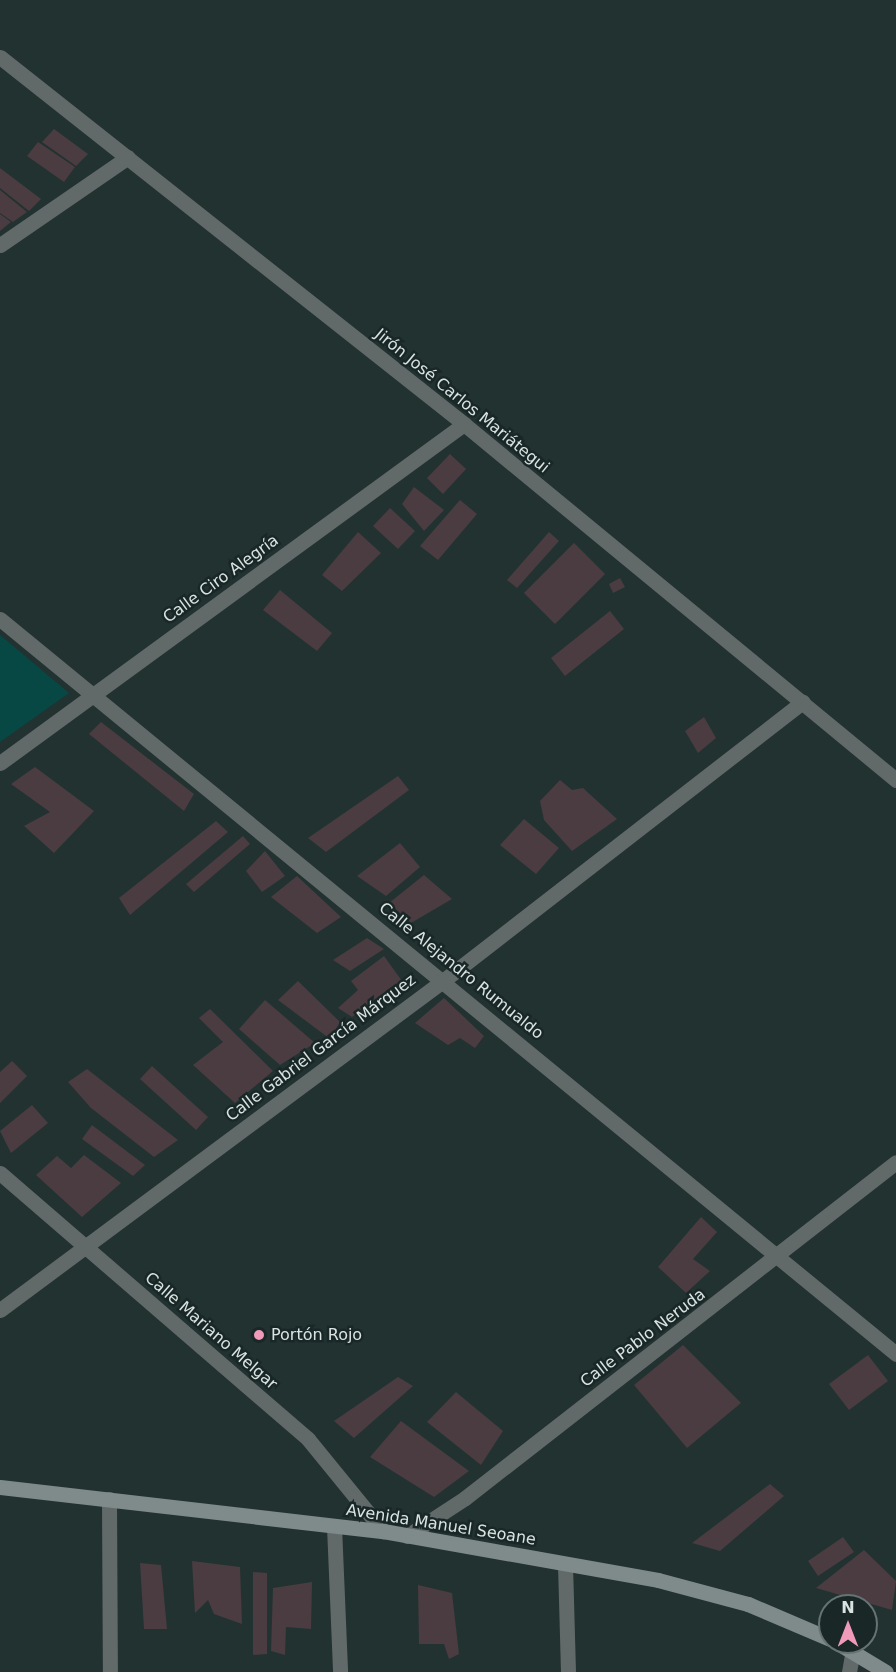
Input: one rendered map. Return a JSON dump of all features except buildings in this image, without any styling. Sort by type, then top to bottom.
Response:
[{"type":"main road","name":"Avenida Manuel Seoane","points":[[0,1487],[383,1531],[699,1590],[818,1635]]},
{"type":"main road","points":[[859,1654],[886,1672]]},
{"type":"street","name":"Jirón José Carlos Mariátegui","points":[[0,57],[464,424],[896,780]]},
{"type":"street","points":[[0,245],[128,158]]},
{"type":"street","name":"Calle Ciro Alegría","points":[[0,763],[464,424]]},
{"type":"street","name":"Calle Alejandro Rumualdo","points":[[0,620],[444,980],[896,1354]]},
{"type":"street","name":"Calle Gabriel García Márquez","points":[[0,1310],[444,980],[803,702]]},
{"type":"street","name":"Calle Pablo Neruda","points":[[407,1536],[465,1498],[778,1257],[896,1162]]},
{"type":"street","name":"Calle Mariano Melgar","points":[[0,1173],[308,1439],[383,1531]]},
{"type":"street","points":[[108,1499],[110,1672]]},
{"type":"street","points":[[334,1526],[340,1672]]},
{"type":"street","points":[[564,1564],[568,1672]]},
{"type":"street","points":[[849,1672],[852,1654]]},
{"type":"shaded area","points":[[0,635],[69,693],[0,742]]},
{"type":"place","name":"Portón Rojo","points":[[259,1335]]}]
